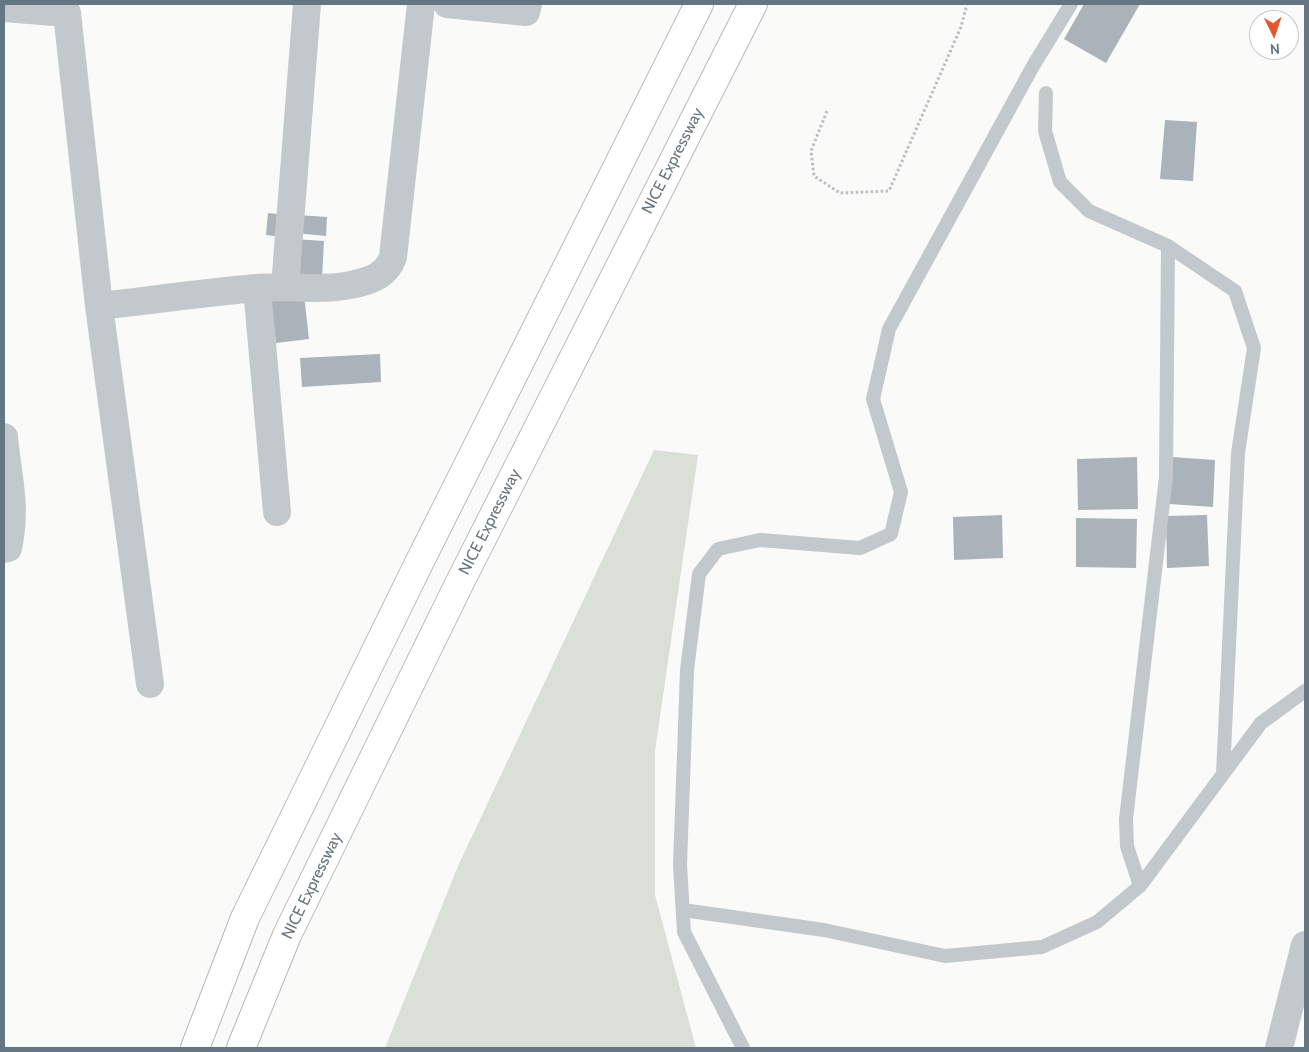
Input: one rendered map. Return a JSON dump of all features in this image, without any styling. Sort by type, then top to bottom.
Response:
[{"type":"highway","points":[[195,1048],[249,909],[419,563],[699,4]]},
{"type":"highway","name":"NICE Expressway","points":[[242,1048],[287,935],[460,582],[753,4]]},
{"type":"street","points":[[285,287],[306,4]]},
{"type":"street","points":[[99,306],[257,288],[328,288],[356,284],[381,275],[389,268],[393,257],[421,4]]},
{"type":"street","points":[[447,4],[526,12],[528,4]]},
{"type":"street","points":[[4,8],[67,13],[99,306],[150,684]]},
{"type":"street","points":[[257,288],[277,512]]},
{"type":"street","points":[[4,437],[12,490],[13,523],[8,548],[4,549]]},
{"type":"street","points":[[1279,1048],[1305,945]]},
{"type":"lane","points":[[743,1048],[684,932],[680,864],[687,670],[699,574],[718,549],[760,540],[860,548],[891,534],[901,492],[873,399],[889,330],[1033,66],[1071,4]]},
{"type":"lane","points":[[1046,93],[1045,131],[1060,182],[1089,212],[1168,246],[1235,291],[1254,348],[1238,453],[1223,774]]},
{"type":"lane","points":[[1140,886],[1127,846],[1126,819],[1166,477],[1168,246]]},
{"type":"lane","points":[[683,910],[824,930],[945,956],[1042,948],[1097,922],[1140,886],[1261,723],[1305,691]]},
{"type":"path","points":[[827,111],[811,151],[814,176],[840,193],[889,191],[961,27],[967,4]]},
{"type":"shaded area","points":[[654,450],[698,455],[655,751],[655,895],[696,1048],[385,1048],[458,866]]},
{"type":"building","points":[[1084,4],[1140,4],[1106,63],[1064,39]]},
{"type":"building","points":[[1165,120],[1197,122],[1193,181],[1160,179]]},
{"type":"building","points":[[268,213],[277,214],[275,236],[266,235]]},
{"type":"building","points":[[297,215],[327,217],[326,236],[295,233]]},
{"type":"building","points":[[294,239],[324,241],[322,279],[292,277]]},
{"type":"building","points":[[304,295],[309,339],[276,343],[271,298]]},
{"type":"building","points":[[380,354],[381,382],[302,387],[300,358]]},
{"type":"building","points":[[1137,457],[1138,509],[1078,510],[1077,459]]},
{"type":"building","points":[[1172,457],[1215,460],[1213,507],[1169,504]]},
{"type":"building","points":[[1002,515],[1003,558],[954,560],[953,517]]},
{"type":"building","points":[[1207,515],[1209,566],[1167,568],[1166,516]]},
{"type":"building","points":[[1076,518],[1137,519],[1136,568],[1076,567]]}]
